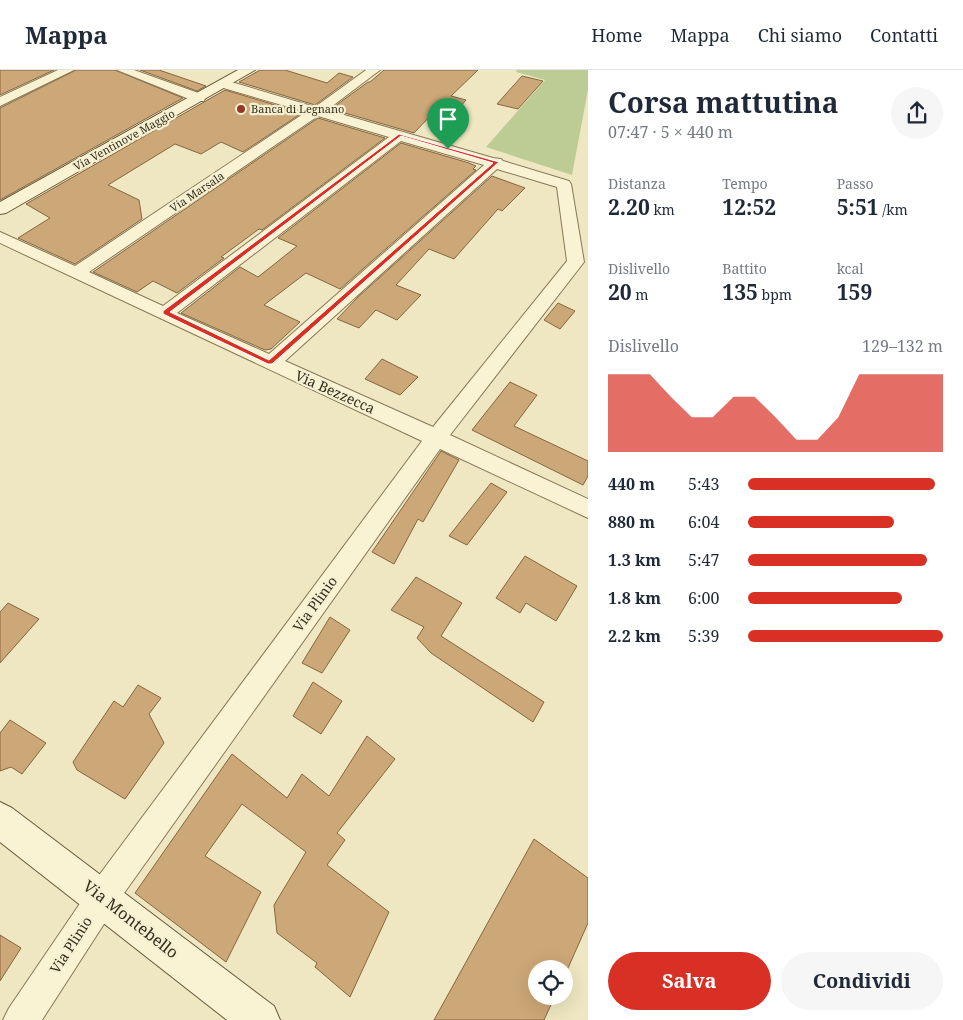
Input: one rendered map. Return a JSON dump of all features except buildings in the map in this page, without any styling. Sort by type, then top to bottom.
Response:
[{"type":"street","points":[[0,102],[68,70]]},
{"type":"street","points":[[124,70],[199,98]]},
{"type":"street","name":"Via Ventinove Maggio","points":[[0,209],[248,70]]},
{"type":"street","name":"Via Marsala","points":[[76,273],[317,111],[374,70]]},
{"type":"street","points":[[224,84],[496,162]]},
{"type":"street","points":[[165,313],[400,135]]},
{"type":"street","points":[[270,363],[496,162]]},
{"type":"street","name":"Via Plinio","points":[[21,1020],[102,897],[437,436],[576,262],[564,184],[496,162]]},
{"type":"street","name":"Via Bezzecca","points":[[0,237],[270,363],[437,436],[588,509]]},
{"type":"street","name":"Via Montebello","points":[[0,820],[260,1020]]},
{"type":"green space","points":[[517,70],[588,70],[588,90],[572,175],[486,147],[545,80],[516,72]]},
{"type":"place","name":"Banca di Legnano","points":[[241,109]]},
{"type":"route","points":[[400,135],[448,149],[496,162],[270,363],[165,313],[400,135]]}]
